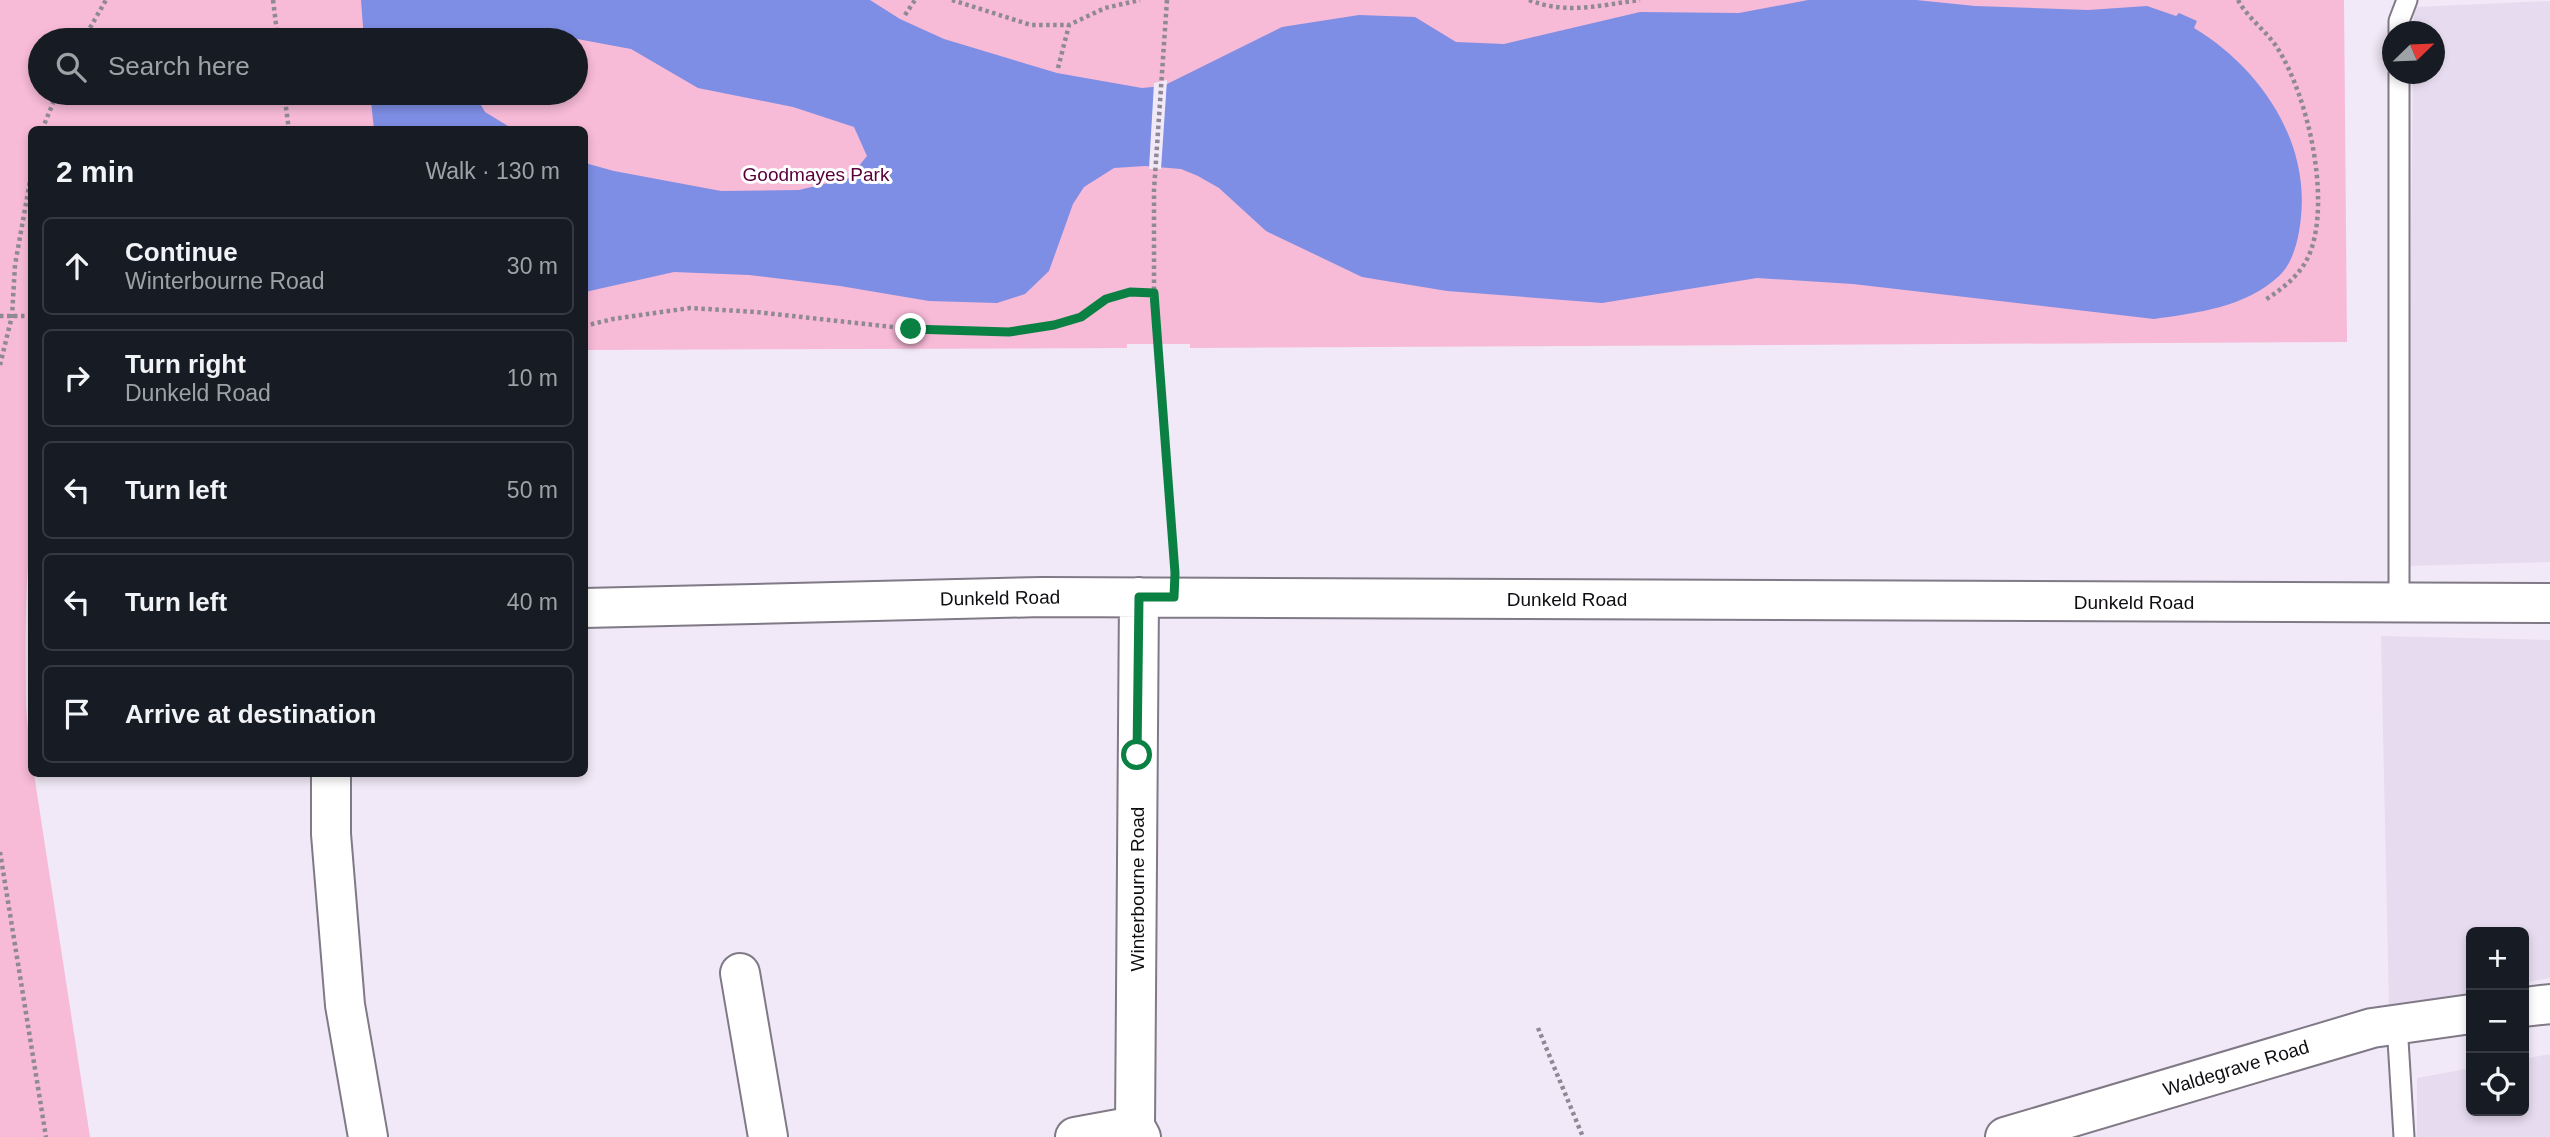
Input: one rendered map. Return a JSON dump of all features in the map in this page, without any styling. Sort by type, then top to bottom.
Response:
[{"type":"street","name":"Dunkeld Road","points":[[588,608],[1042,597],[2550,603]]},
{"type":"street","name":"Winterbourne Road","points":[[1138,1131],[1156,597]]},
{"type":"street","points":[[331,777],[331,834],[345,1004],[368,1137]]},
{"type":"street","points":[[740,973],[768,1137]]},
{"type":"street","points":[[2529,1006],[2550,1004]]},
{"type":"street","name":"Waldegrave Road","points":[[2004,1137],[2372,1028],[2466,1015]]},
{"type":"street","points":[[1074,1137],[1138,1131]]},
{"type":"lane","points":[[2399,21],[2407,0]]},
{"type":"lane","points":[[2399,84],[2399,603]]},
{"type":"lane","points":[[2397,1024],[2404,1137]]},
{"type":"path","points":[[90,28],[106,0]]},
{"type":"path","points":[[273,0],[276,28]]},
{"type":"path","points":[[905,15],[915,0]]},
{"type":"path","points":[[952,0],[1031,25],[1069,25],[1105,8],[1140,0]]},
{"type":"path","points":[[1156,597],[1175,573],[1154,293],[1154,190],[1167,0]]},
{"type":"path","points":[[1529,0],[1568,10],[1640,0]]},
{"type":"path","points":[[2238,0],[2244,11],[2277,48],[2287,66],[2315,149],[2319,202],[2311,250],[2293,281],[2265,300]]},
{"type":"path","points":[[1058,68],[1069,25]]},
{"type":"path","points":[[44,126],[52,105]]},
{"type":"path","points":[[286,105],[288,126]]},
{"type":"path","points":[[0,365],[12,316],[15,265],[28,192]]},
{"type":"path","points":[[588,325],[613,318],[690,308],[756,312],[911,329],[1009,332],[1054,325],[1081,317],[1106,299],[1130,292],[1154,293]]},
{"type":"path","points":[[0,316],[28,316]]},
{"type":"path","points":[[0,852],[46,1137]]},
{"type":"path","points":[[1538,1028],[1583,1137]]},
{"type":"shaded area","points":[[2550,1],[2550,562],[2407,566],[2413,84],[2445,84],[2445,21],[2414,21],[2414,7]]},
{"type":"shaded area","points":[[2381,636],[2550,640],[2550,978],[2529,982],[2529,927],[2466,927],[2466,994],[2389,1009]]},
{"type":"shaded area","points":[[2550,1054],[2550,1137],[2417,1137],[2417,1078],[2466,1069],[2466,1116],[2529,1116],[2529,1058]]},
{"type":"green space","name":"Goodmayes Park","points":[[0,0],[2344,0],[2347,342],[1190,348],[1190,344],[1127,344],[1127,348],[588,350],[588,126],[28,126],[28,777],[34,777],[90,1137],[0,1137]]},
{"type":"water","points":[[361,0],[870,0],[900,19],[944,39],[1057,73],[1142,88],[1163,86],[1282,27],[1359,15],[1415,17],[1456,42],[1504,44],[1640,12],[1739,13],[1808,0],[1916,0],[1975,6],[2088,10],[2147,6],[2176,16],[2179,13],[2197,21],[2194,28],[2218,44],[2259,84],[2288,133],[2297,160],[2301,217],[2297,241],[2288,264],[2266,287],[2220,307],[2154,319],[1853,284],[1757,278],[1602,303],[1447,291],[1362,277],[1266,231],[1219,188],[1198,176],[1181,169],[1145,166],[1114,168],[1084,187],[1073,204],[1049,271],[1025,294],[997,303],[929,301],[840,286],[749,275],[674,272],[588,291],[588,164],[721,191],[799,190],[849,178],[867,156],[854,127],[793,107],[698,88],[631,49],[588,41],[588,28],[363,28]]},
{"type":"water","points":[[371,105],[481,105],[485,112],[508,126],[374,126]]},
{"type":"pier","points":[[1167,80],[1161,169],[1149,169],[1154,83]]},
{"type":"route","points":[[911,329],[1009,332],[1054,325],[1081,317],[1106,299],[1130,292],[1154,293],[1175,573],[1174,597],[1139,597],[1137,755]]}]
